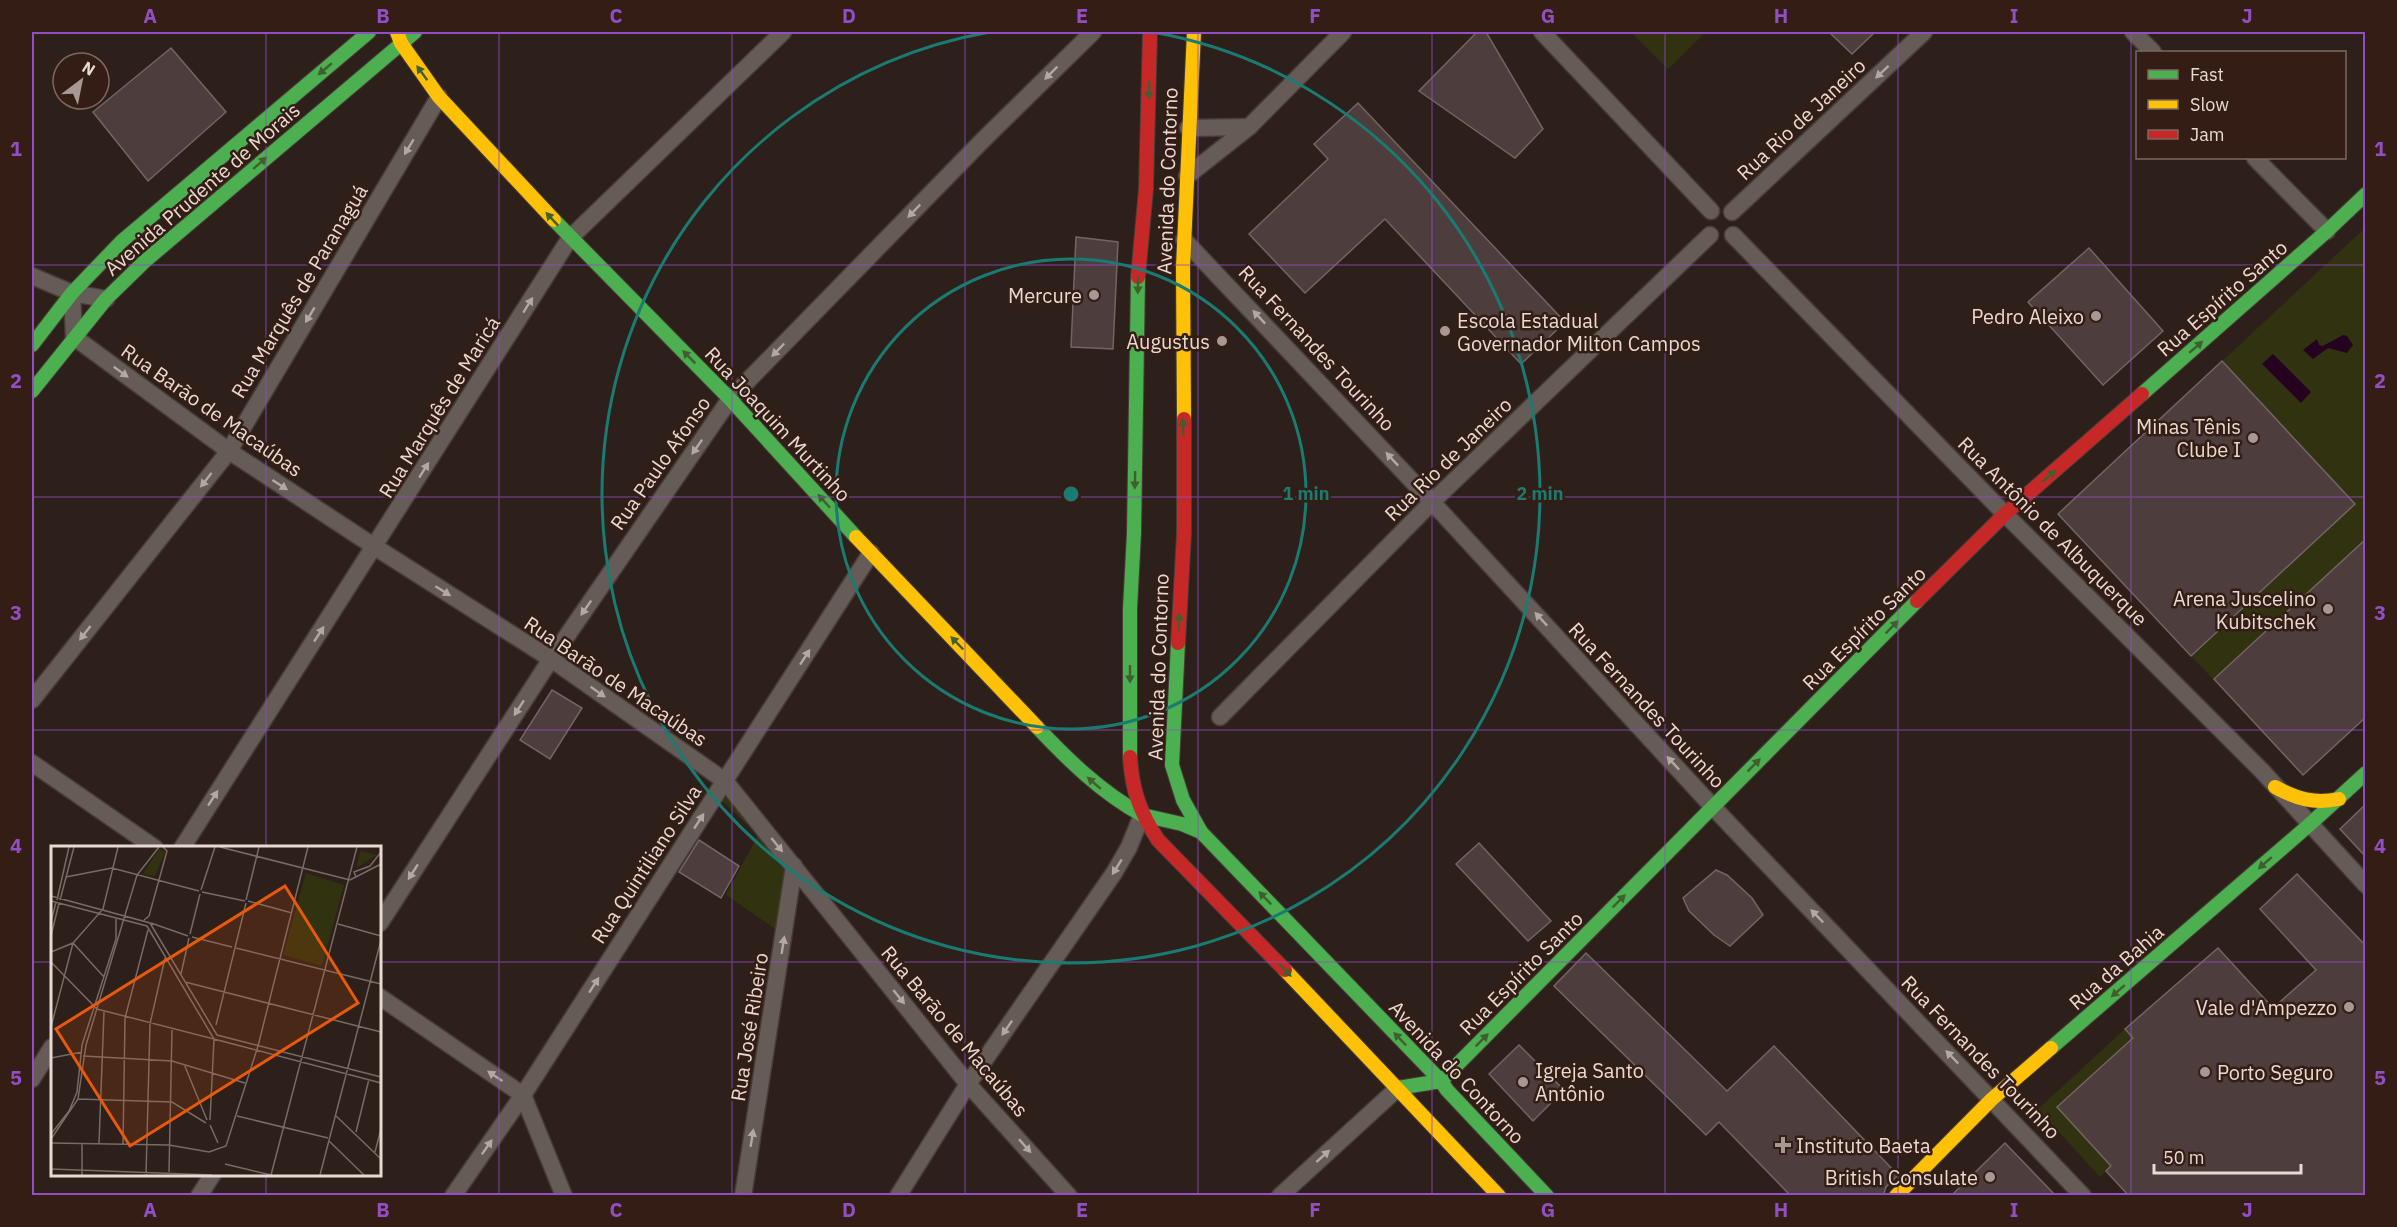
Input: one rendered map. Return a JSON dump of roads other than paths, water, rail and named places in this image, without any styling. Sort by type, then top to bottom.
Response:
[{"type":"street","name":"Avenida Prudente de Morais","points":[[32,345],[72,292],[122,240],[369,32]]},
{"type":"street","name":"Avenida Prudente de Morais","points":[[32,391],[106,299],[146,261],[399,37],[415,32]]},
{"type":"street","name":"Rua Marquês de Maricá","points":[[183,846],[570,238],[783,32]]},
{"type":"street","name":"Rua Paulo Afonso","points":[[381,920],[551,659],[730,399],[983,140],[1093,32]]},
{"type":"street","name":"Avenida do Contorno","points":[[1150,32],[1146,189],[1138,266],[1134,533],[1130,609],[1131,777],[1142,815],[1158,840],[1499,1196]]},
{"type":"street","name":"Avenida do Contorno","points":[[1194,32],[1188,129],[1188,195],[1184,240],[1184,534],[1172,765],[1176,785],[1184,806],[1202,832],[1441,1082],[1546,1196]]},
{"type":"street","points":[[1187,176],[1249,127],[1343,32]]},
{"type":"street","points":[[1542,32],[1711,211]]},
{"type":"street","name":"Rua Rio de Janeiro","points":[[1732,212],[1924,32]]},
{"type":"street","points":[[2133,32],[2152,51]]},
{"type":"street","name":"Rua Joaquim Murtinho","points":[[399,37],[439,97],[570,238],[730,399],[871,554],[1071,763],[1118,801],[1142,815]]},
{"type":"street","name":"Rua Marquês de Paranaguá","points":[[32,700],[229,451],[439,97]]},
{"type":"street","points":[[1188,129],[1249,127]]},
{"type":"street","points":[[2256,159],[2327,231]]},
{"type":"street","name":"Rua Espírito Santo","points":[[1441,1082],[1712,806],[2005,514],[2327,231],[2366,194]]},
{"type":"street","points":[[1719,208],[1732,212],[1737,226],[1733,235],[1724,239],[1710,235],[1705,226],[1707,216],[1711,211],[1719,208]]},
{"type":"street","name":"Rua Rio de Janeiro","points":[[1220,717],[1432,502],[1710,235]]},
{"type":"street","name":"Rua Antônio de Albuquerque","points":[[1733,235],[2275,787],[2366,885]]},
{"type":"street","name":"Rua Fernandes Tourinho","points":[[1184,240],[1432,502],[1712,806],[2083,1196]]},
{"type":"street","points":[[32,276],[72,292],[106,299]]},
{"type":"street","points":[[72,292],[74,337]]},
{"type":"street","name":"Rua Barão de Macaúbas","points":[[74,337],[229,451],[551,659],[725,781],[969,1084],[1069,1196]]},
{"type":"street","name":"Rua Quintiliano Silva","points":[[453,1196],[523,1095],[871,554]]},
{"type":"street","points":[[32,763],[152,846]]},
{"type":"street","name":"Rua da Bahia","points":[[1896,1196],[1992,1099],[2339,799],[2366,773]]},
{"type":"street","points":[[2275,787],[2305,802],[2319,803],[2339,799]]},
{"type":"street","points":[[898,1196],[969,1084],[1114,873],[1129,847],[1142,815],[1182,824],[1202,832]]},
{"type":"street","name":"Rua José Ribeiro","points":[[743,1196],[794,866]]},
{"type":"street","points":[[381,998],[523,1095],[564,1196]]},
{"type":"street","points":[[32,1079],[51,1049]]},
{"type":"street","points":[[1280,1196],[1398,1088],[1441,1082]]},
{"type":"street","points":[[199,1196],[212,1176]]},
{"type":"place","name":"Mercure","points":[[1094,295]]},
{"type":"place","name":"Pedro Aleixo","points":[[2096,316]]},
{"type":"place","name":"Escola Estadual Governador Milton Campos","points":[[1445,331]]},
{"type":"place","name":"Augustus","points":[[1222,341]]},
{"type":"place","name":"Minas Tênis Clube I","points":[[2253,438]]},
{"type":"place","name":"Arena Juscelino Kubitschek","points":[[2328,609]]},
{"type":"place","name":"Vale d'Ampezzo","points":[[2349,1007]]},
{"type":"place","name":"Porto Seguro","points":[[2205,1072]]},
{"type":"place","name":"Igreja Santo Antônio","points":[[1523,1082]]},
{"type":"place","name":"Instituto Baeta","points":[[1783,1145]]},
{"type":"place","name":"British Consulate","points":[[1990,1177]]}]
